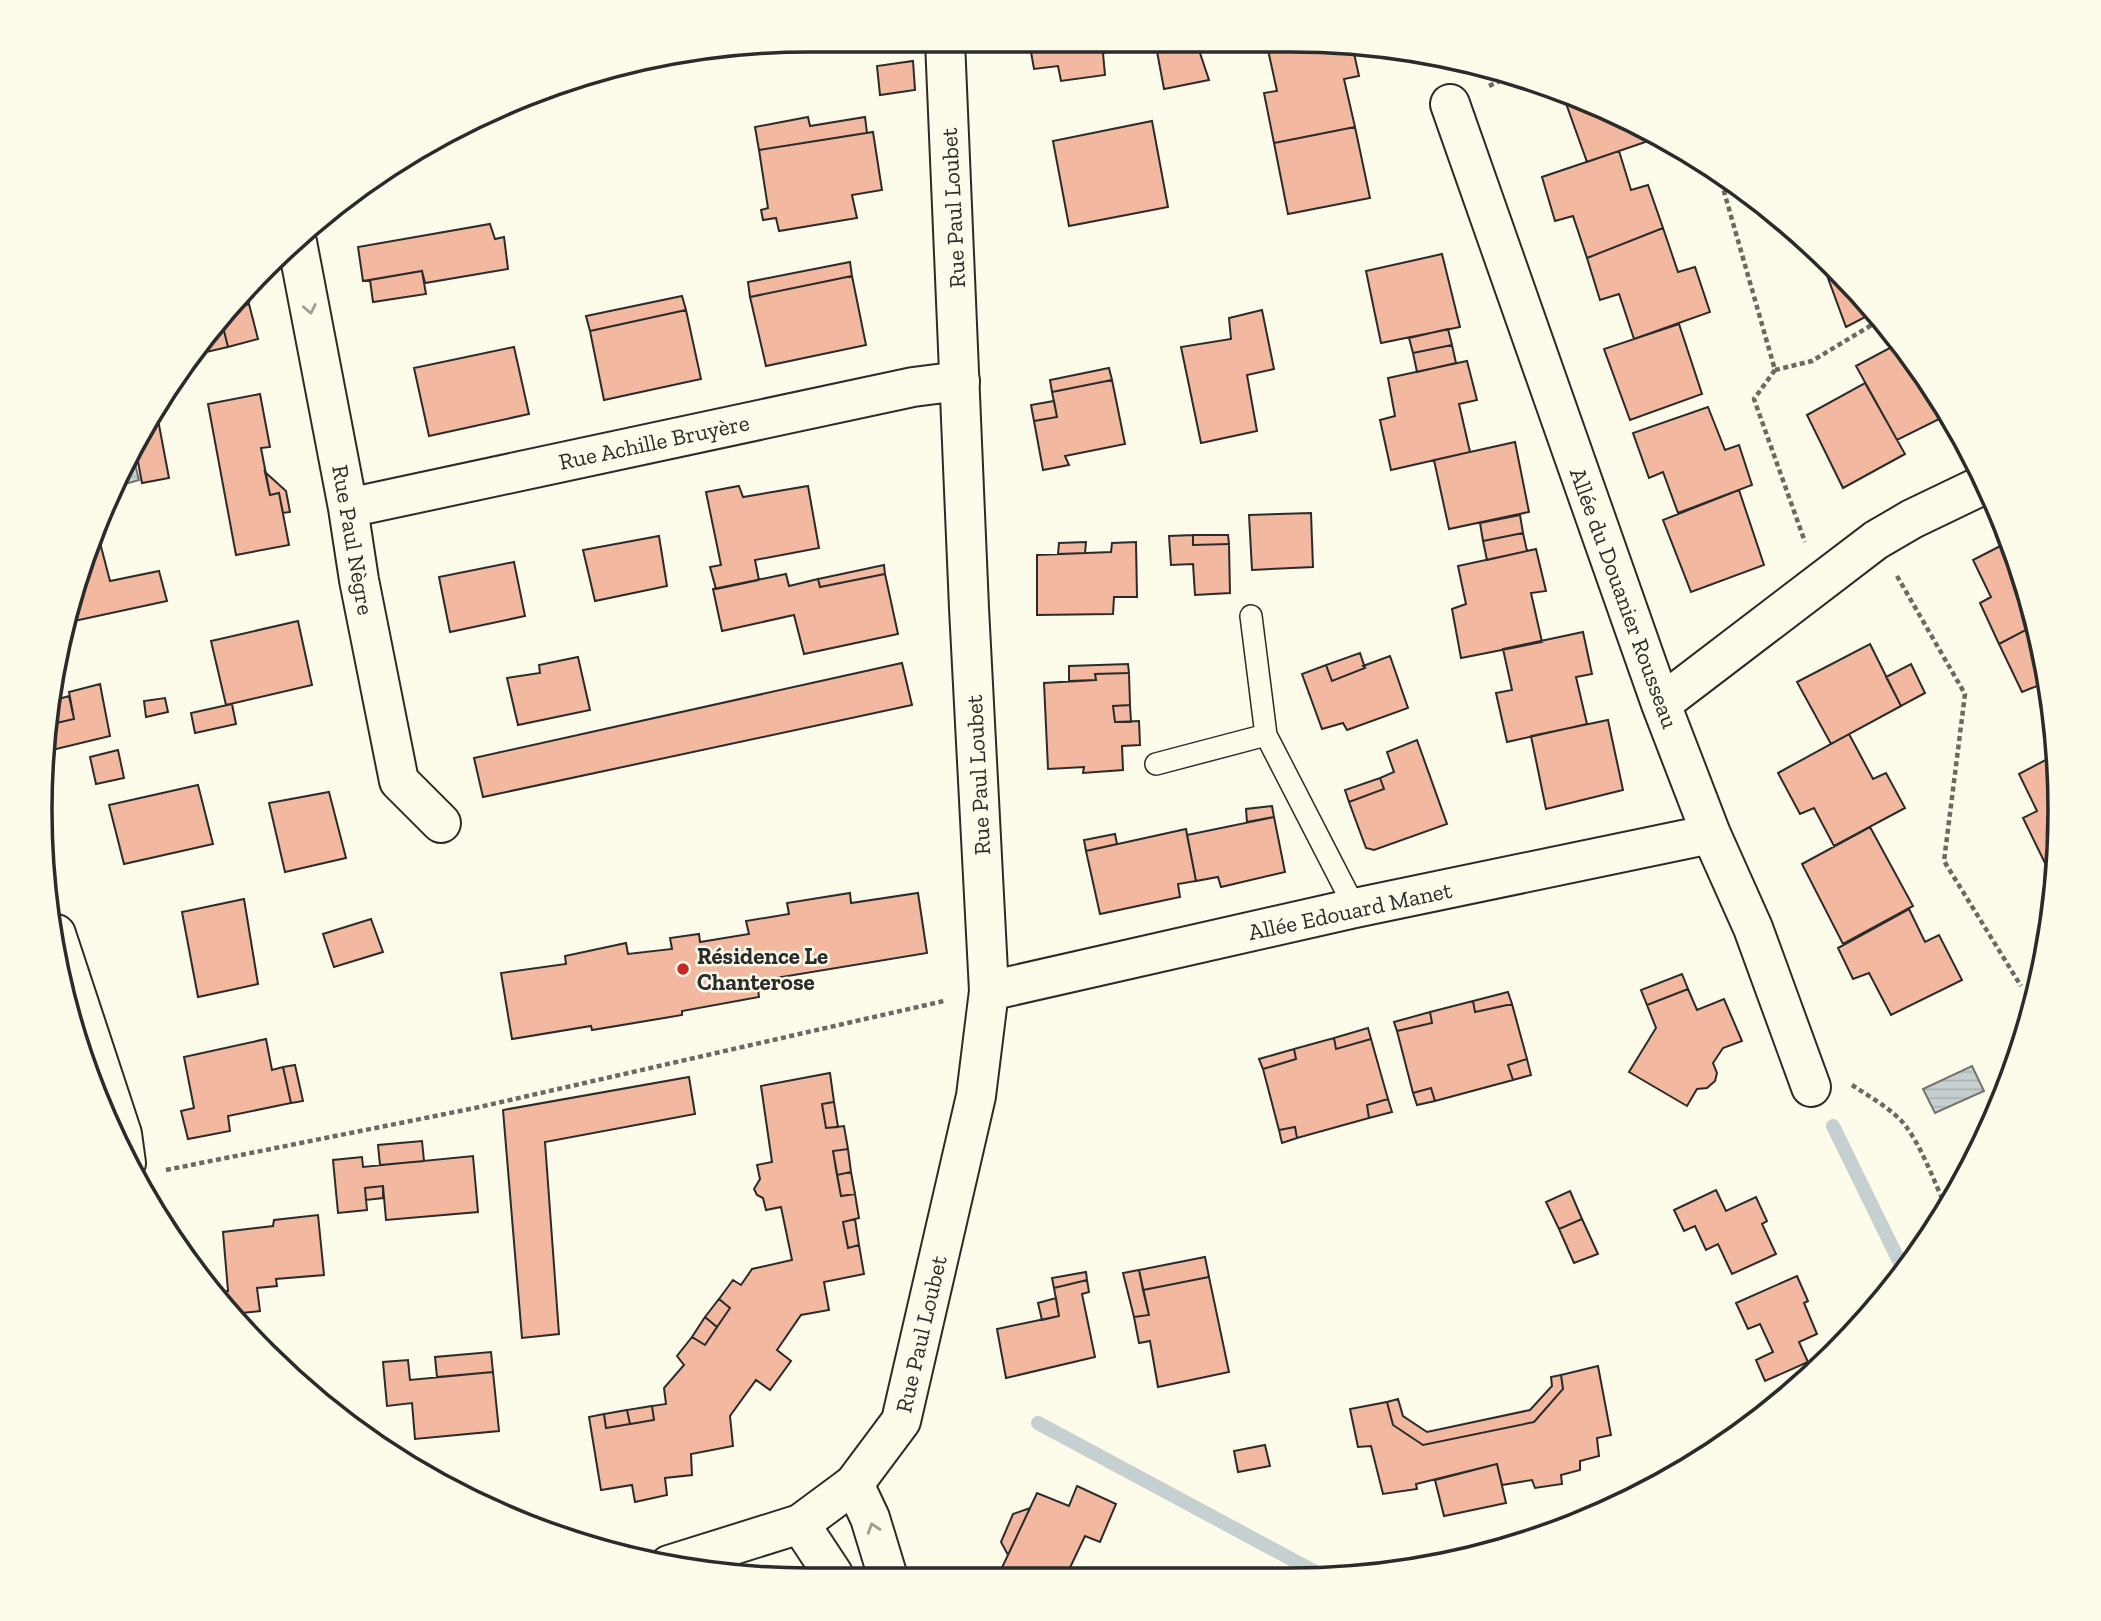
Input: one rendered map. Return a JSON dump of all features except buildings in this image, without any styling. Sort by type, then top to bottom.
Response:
[{"type":"street","name":"Rue Paul Loubet","points":[[690,1558],[800,1524],[854,1484],[901,1421],[976,1096],[989,991],[969,608],[945,52]]},
{"type":"street","name":"Allée du Douanier Rousseau","points":[[1450,104],[1661,704],[1711,834],[1753,928],[1811,1087]]},
{"type":"street","name":"Rue Paul Nègre","points":[[299,252],[359,580],[400,781],[441,822]]},
{"type":"street","name":"Rue Achille Bruyère","points":[[348,509],[913,387],[960,381]]},
{"type":"street","points":[[1661,704],[1876,540],[1912,519],[1976,488]]},
{"type":"street","name":"Allée Edouard Manet","points":[[989,991],[1356,908],[1711,834]]},
{"type":"street","points":[[72,980],[114,1110]]},
{"type":"street","points":[[854,1484],[870,1518],[885,1568]]},
{"type":"street","points":[[800,1524],[829,1568]]},
{"type":"lane","points":[[1251,616],[1266,735],[1356,908]]},
{"type":"lane","points":[[1156,764],[1266,735]]},
{"type":"path","points":[[1723,188],[1775,370]]},
{"type":"path","points":[[1822,581],[1807,548],[1754,399],[1775,370],[1812,361],[1872,325]]},
{"type":"path","points":[[1876,540],[1965,694],[1944,861],[2021,986]]},
{"type":"path","points":[[144,1167],[475,1108],[989,991]]},
{"type":"path","points":[[1877,1102],[1904,1124],[1942,1198]]},
{"type":"shaded area","points":[[136,466],[139,480],[127,483]]},
{"type":"shaded area","points":[[1972,1066],[1984,1091],[1935,1113],[1923,1089]]},
{"type":"waterway","points":[[1833,1126],[1899,1262]]},
{"type":"waterway","points":[[1038,1423],[1307,1568]]},
{"type":"place","name":"Résidence Le Chanterose","points":[[683,969]]}]
